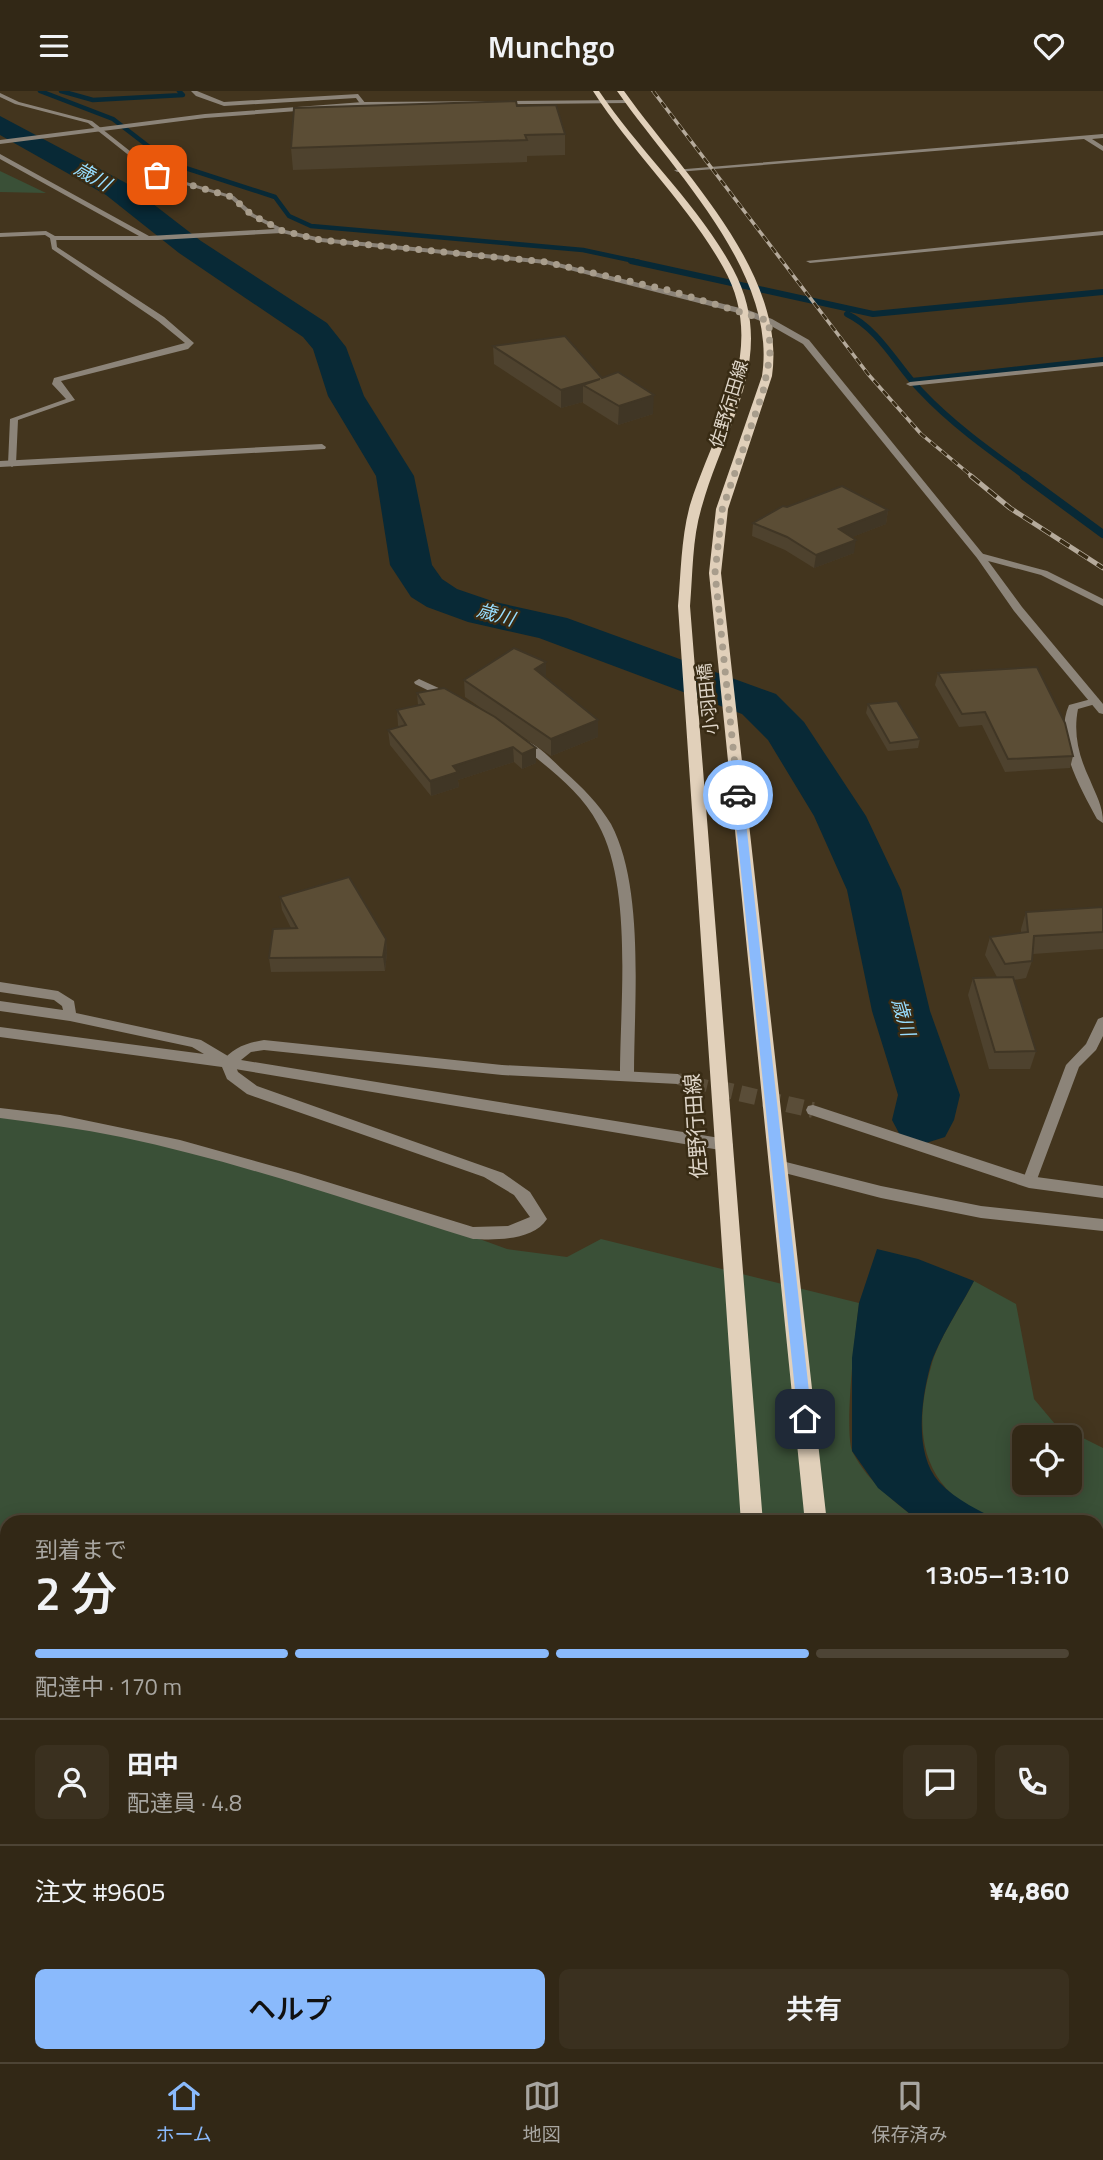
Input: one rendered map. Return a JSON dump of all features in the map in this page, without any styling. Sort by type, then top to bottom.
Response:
[{"type":"main road","name":"佐野行田線","points":[[596,91],[682,202],[729,269],[745,312],[749,339],[741,387],[694,518],[684,606],[685,635]]},
{"type":"main road","name":"佐野行田線","points":[[620,91],[747,268],[769,321],[770,356],[763,392],[722,510],[715,573],[722,647]]},
{"type":"main road","name":"小羽田橋","points":[[685,635],[691,725]]},
{"type":"main road","name":"小羽田橋","points":[[722,647],[778,1166]]},
{"type":"main road","name":"佐野行田線","points":[[691,725],[726,1145],[751,1515]]},
{"type":"main road","points":[[778,1166],[815,1515]]},
{"type":"street","points":[[194,91],[198,96],[224,104],[358,96],[363,104]]},
{"type":"street","points":[[0,96],[90,122],[157,175],[232,197],[252,215],[283,231],[321,240],[546,262],[745,312],[769,321],[806,342],[980,555],[1018,609],[1103,711]]},
{"type":"street","points":[[0,142],[97,128],[363,104],[627,101]]},
{"type":"street","points":[[677,170],[1103,136]]},
{"type":"street","points":[[1085,137],[1103,149]]},
{"type":"street","points":[[0,156],[147,238]]},
{"type":"street","points":[[0,235],[46,233],[53,238],[158,238],[283,231]]},
{"type":"street","points":[[810,261],[1103,233]]},
{"type":"street","points":[[12,464],[14,419],[71,400],[56,384],[57,380],[185,347],[190,342],[161,319],[54,248],[53,238]]},
{"type":"street","points":[[910,384],[1103,364]]},
{"type":"street","points":[[0,464],[322,447]]},
{"type":"street","points":[[980,555],[1044,573],[1103,603]]},
{"type":"street","points":[[419,682],[467,705]]},
{"type":"street","points":[[1095,701],[1073,707],[1068,722],[1083,780],[1103,819]]},
{"type":"street","points":[[515,735],[583,797],[606,826],[617,860],[626,908],[627,1075]]},
{"type":"street","points":[[0,987],[58,996],[69,1004],[70,1016]]},
{"type":"street","points":[[0,1006],[70,1016],[196,1043],[228,1063],[232,1075],[252,1090],[489,1173],[532,1201],[539,1219],[520,1231],[503,1236],[473,1233],[236,1162],[131,1135],[0,1113]]},
{"type":"street","points":[[1029,1182],[1073,1065],[1091,1047],[1103,1022]]},
{"type":"street","points":[[0,1032],[228,1063],[726,1145]]},
{"type":"street","points":[[228,1063],[247,1048],[264,1045],[489,1069],[678,1079]]},
{"type":"street","points":[[813,1110],[1029,1182],[1103,1192]]},
{"type":"street","points":[[778,1166],[881,1192],[981,1212],[1103,1225]]},
{"type":"green space","points":[[0,171],[46,193],[0,192]]},
{"type":"green space","points":[[0,1114],[131,1135],[408,1213],[507,1249],[567,1257],[601,1239],[859,1303],[853,1357],[850,1442],[859,1464],[875,1483],[911,1515],[0,1515]]},
{"type":"green space","points":[[974,1281],[1016,1304],[1034,1399],[1057,1425],[1012,1425],[1012,1495],[1082,1495],[1082,1438],[1103,1448],[1103,1515],[984,1515],[955,1497],[940,1481],[930,1462],[924,1441],[922,1418],[925,1393],[939,1345]]},
{"type":"water","points":[[877,1249],[918,1259],[974,1281],[944,1335],[930,1367],[924,1395],[922,1427],[926,1457],[939,1482],[961,1500],[987,1515],[911,1515],[878,1488],[852,1451],[852,1358],[859,1303]]},
{"type":"building","points":[[516,101],[517,106],[556,105],[565,134],[525,135],[527,140],[291,148],[294,108]]},
{"type":"building","points":[[565,336],[602,378],[618,372],[654,395],[619,406],[583,385],[600,379],[561,390],[493,346]]},
{"type":"building","points":[[842,486],[888,510],[839,529],[856,540],[816,555],[787,537],[753,523],[783,506],[787,507]]},
{"type":"building","points":[[514,648],[546,662],[535,669],[598,720],[551,739],[464,680]]},
{"type":"building","points":[[1037,667],[1065,723],[1073,756],[1008,759],[985,712],[962,714],[938,673]]},
{"type":"building","points":[[444,688],[495,717],[536,748],[522,754],[513,747],[453,766],[458,772],[430,781],[388,730],[406,725],[397,710],[424,704],[417,693]]},
{"type":"building","points":[[897,701],[920,739],[890,743],[868,704]]},
{"type":"building","points":[[349,877],[386,939],[383,957],[269,958],[273,929],[297,928],[280,897]]},
{"type":"building","points":[[1103,907],[1103,932],[1034,936],[1032,961],[1005,964],[990,937],[1028,932],[1026,912]]},
{"type":"building","points":[[1013,977],[1036,1051],[995,1052],[973,978]]},
{"type":"waterway","points":[[40,91],[113,119],[170,163],[275,197],[289,216],[311,226],[583,250],[639,262]]},
{"type":"waterway","points":[[61,91],[93,100],[183,95],[179,91]]},
{"type":"waterway","name":"歳川","points":[[0,124],[116,189],[190,247],[315,330],[329,347],[346,396],[395,476],[411,565],[426,588],[442,598],[484,613],[551,627],[759,704],[787,732],[840,816],[874,890],[901,1011],[929,1095],[923,1120]]},
{"type":"waterway","points":[[631,261],[873,314],[1103,292]]},
{"type":"waterway","points":[[847,314],[878,338],[912,381]]},
{"type":"waterway","points":[[912,381],[1103,360]]},
{"type":"waterway","points":[[912,381],[945,415],[1026,477]]},
{"type":"waterway","points":[[1024,476],[1103,534]]},
{"type":"tunnel","points":[[678,1079],[725,1090]]},
{"type":"tunnel","points":[[717,1088],[813,1110]]},
{"type":"railway","points":[[653,91],[868,374],[921,434],[973,477]]},
{"type":"railway","points":[[971,476],[1010,508],[1103,568]]},
{"type":"way so far","points":[[157,175],[232,197],[252,215],[283,231],[321,240],[546,262],[672,291],[769,321],[770,356],[763,392],[722,510],[715,573],[738,795]]},
{"type":"route","points":[[738,795],[805,1419]]}]
